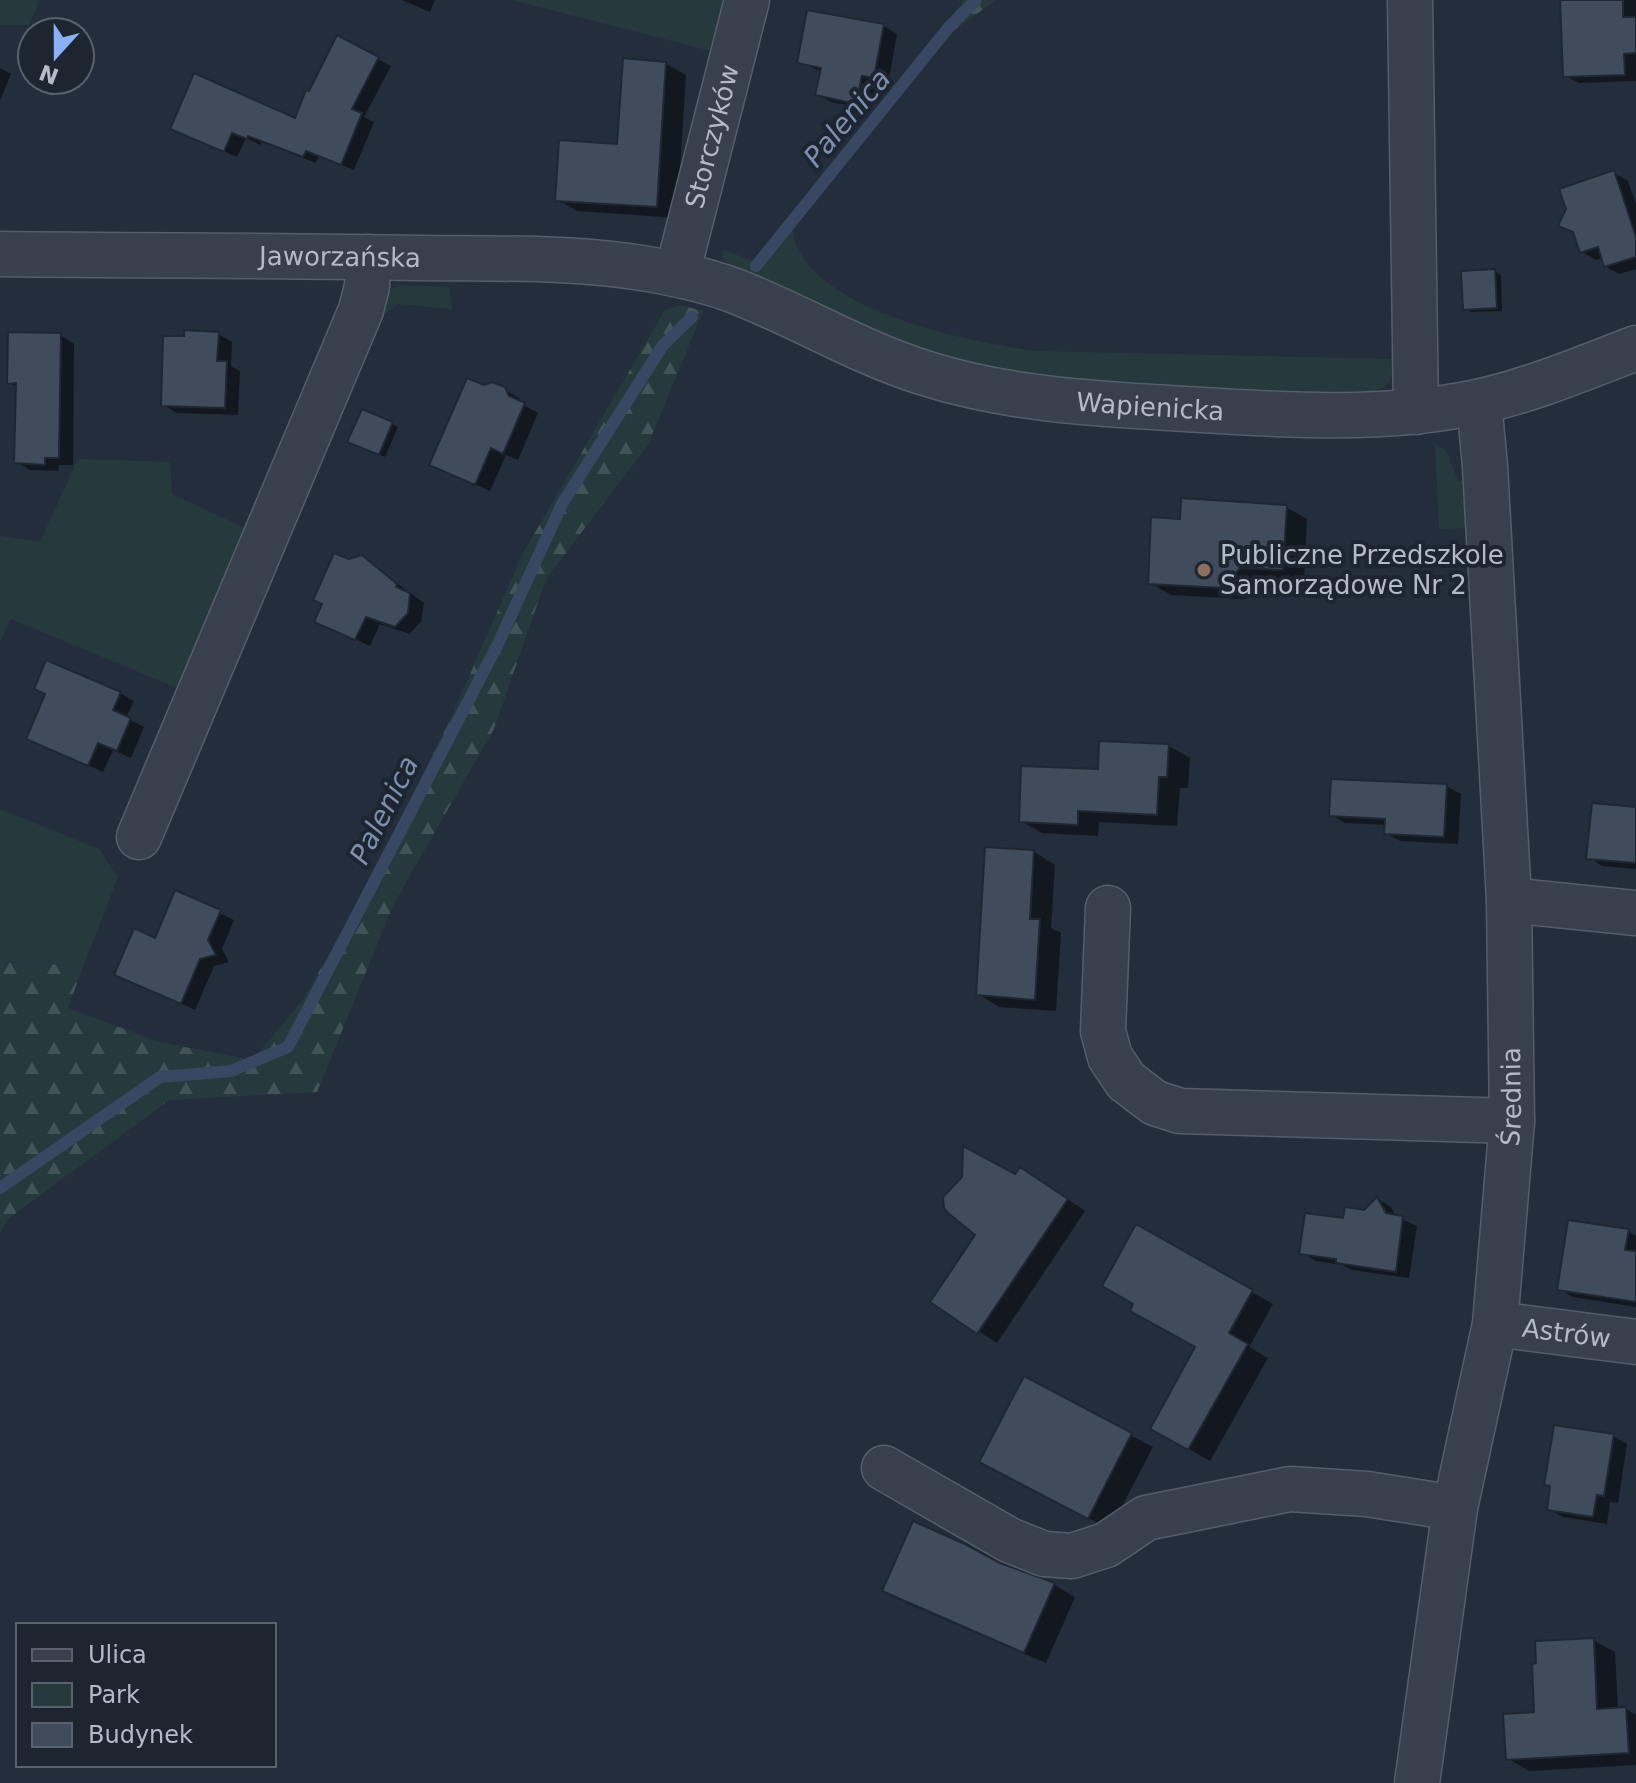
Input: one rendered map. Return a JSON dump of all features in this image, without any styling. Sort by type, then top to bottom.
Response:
[{"type":"street","name":"Storczyków","points":[[677,274],[747,0]]},
{"type":"street","points":[[1410,0],[1416,412]]},
{"type":"street","name":"Jaworzańska","points":[[0,254],[571,262],[621,265],[677,274]]},
{"type":"street","points":[[139,837],[361,310],[369,257]]},
{"type":"street","name":"Wapienicka","points":[[677,274],[734,290],[925,374],[971,386],[1086,403],[1242,413],[1340,415],[1416,412],[1479,402],[1537,386],[1636,348]]},
{"type":"street","name":"Średnia","points":[[1417,1783],[1455,1508],[1495,1324],[1512,1121],[1509,900],[1479,402]]},
{"type":"street","points":[[1509,900],[1636,913]]},
{"type":"street","points":[[1108,908],[1103,1031],[1110,1057],[1126,1081],[1155,1103],[1180,1111],[1512,1121]]},
{"type":"street","name":"Astrów","points":[[1495,1324],[1636,1342]]},
{"type":"street","points":[[884,1468],[1009,1540],[1044,1554],[1072,1556],[1106,1545],[1146,1518],[1290,1489],[1367,1494],[1455,1508]]},
{"type":"green space","points":[[0,0],[40,0],[33,16],[16,16],[16,25],[0,25]]},
{"type":"green space","points":[[512,0],[727,0],[715,52]]},
{"type":"green space","points":[[964,0],[996,0],[953,31],[888,110],[881,104]]},
{"type":"green space","points":[[792,227],[796,245],[812,269],[837,289],[868,306],[939,332],[1037,351],[1393,359],[1392,375],[1387,385],[1362,394],[1176,388],[1002,374],[917,351],[722,260],[723,250],[762,264]]},
{"type":"green space","points":[[398,285],[449,287],[452,309],[398,304],[378,320],[385,294]]},
{"type":"green space","points":[[680,305],[703,311],[648,445],[546,579],[494,729],[394,903],[317,1092],[169,1100],[8,1219],[0,1234],[0,962],[67,965],[80,975],[68,1008],[159,1042],[252,1060],[303,1000],[368,885],[454,711],[523,553],[665,310]]},
{"type":"green space","points":[[1435,443],[1446,451],[1458,481],[1469,480],[1468,528],[1439,529]]},
{"type":"green space","points":[[78,459],[170,462],[172,494],[249,530],[182,690],[11,619],[0,642],[0,536],[40,542]]},
{"type":"green space","points":[[0,809],[99,849],[118,877],[80,975],[67,965],[0,962]]},
{"type":"building","points":[[1560,0],[1623,0],[1623,17],[1636,17],[1636,53],[1624,54],[1625,75],[1563,77]]},
{"type":"building","points":[[807,10],[884,24],[874,78],[862,76],[856,104],[815,95],[821,68],[797,63]]},
{"type":"building","points":[[337,35],[379,57],[352,109],[362,113],[341,165],[306,151],[303,157],[232,133],[224,152],[170,129],[194,73],[295,118],[306,90],[309,91]]},
{"type":"building","points":[[623,58],[666,62],[657,207],[555,201],[559,140],[617,144]]},
{"type":"building","points":[[1614,170],[1636,237],[1636,257],[1604,267],[1598,247],[1580,253],[1573,232],[1558,226],[1566,209],[1559,189]]},
{"type":"building","points":[[1495,269],[1497,308],[1463,310],[1461,271]]},
{"type":"building","points":[[184,330],[219,332],[217,361],[227,361],[225,408],[161,406],[163,336],[184,336]]},
{"type":"building","points":[[8,332],[61,333],[59,458],[45,458],[45,465],[14,463],[16,383],[7,384]]},
{"type":"building","points":[[467,378],[484,385],[492,382],[505,387],[509,396],[525,403],[503,454],[491,448],[475,485],[429,465]]},
{"type":"building","points":[[362,409],[393,422],[379,455],[347,442]]},
{"type":"building","points":[[1181,498],[1287,505],[1283,570],[1240,568],[1223,588],[1148,584],[1151,517],[1180,519]]},
{"type":"building","points":[[334,553],[349,559],[362,555],[397,584],[396,587],[410,593],[408,613],[395,627],[366,617],[355,640],[314,622],[322,604],[313,600]]},
{"type":"building","points":[[46,660],[121,692],[113,710],[131,718],[117,751],[98,743],[88,766],[26,739],[45,694],[34,689]]},
{"type":"building","points":[[1099,741],[1169,744],[1167,777],[1159,777],[1157,815],[1078,811],[1078,825],[1019,822],[1021,766],[1098,769]]},
{"type":"building","points":[[1331,779],[1447,784],[1444,837],[1384,834],[1385,819],[1329,816]]},
{"type":"building","points":[[1592,803],[1636,807],[1636,863],[1586,859]]},
{"type":"building","points":[[985,847],[1034,850],[1030,919],[1040,919],[1035,1000],[976,995]]},
{"type":"building","points":[[175,890],[221,910],[208,940],[216,955],[200,959],[181,1004],[114,975],[134,928],[155,938]]},
{"type":"building","points":[[963,1146],[1015,1174],[1020,1167],[1068,1199],[977,1334],[930,1302],[975,1235],[944,1208],[943,1197],[962,1177]]},
{"type":"building","points":[[1377,1197],[1386,1213],[1403,1216],[1396,1272],[1299,1254],[1305,1213],[1343,1218],[1345,1207],[1364,1210]]},
{"type":"building","points":[[1568,1220],[1629,1229],[1625,1250],[1636,1251],[1636,1302],[1557,1290]]},
{"type":"building","points":[[1136,1224],[1253,1290],[1229,1333],[1248,1344],[1188,1450],[1150,1429],[1195,1347],[1130,1311],[1133,1304],[1102,1286]]},
{"type":"building","points":[[1024,1376],[1132,1433],[1088,1519],[979,1462]]},
{"type":"building","points":[[1554,1425],[1614,1434],[1604,1496],[1597,1495],[1593,1517],[1547,1510],[1550,1486],[1544,1485]]},
{"type":"building","points":[[913,1521],[1000,1563],[1055,1583],[1024,1653],[882,1591]]},
{"type":"building","points":[[1594,1638],[1597,1709],[1626,1707],[1629,1753],[1506,1760],[1503,1714],[1534,1712],[1532,1664],[1536,1663],[1535,1641]]},
{"type":"waterway","name":"Palenica","points":[[756,266],[949,27],[976,0]]},
{"type":"waterway","name":"Palenica","points":[[0,1188],[160,1077],[231,1071],[288,1047],[498,644],[562,504],[663,345],[692,317]]},
{"type":"place","name":"Publiczne Przedszkole Samorządowe Nr 2","points":[[1204,570]]}]
